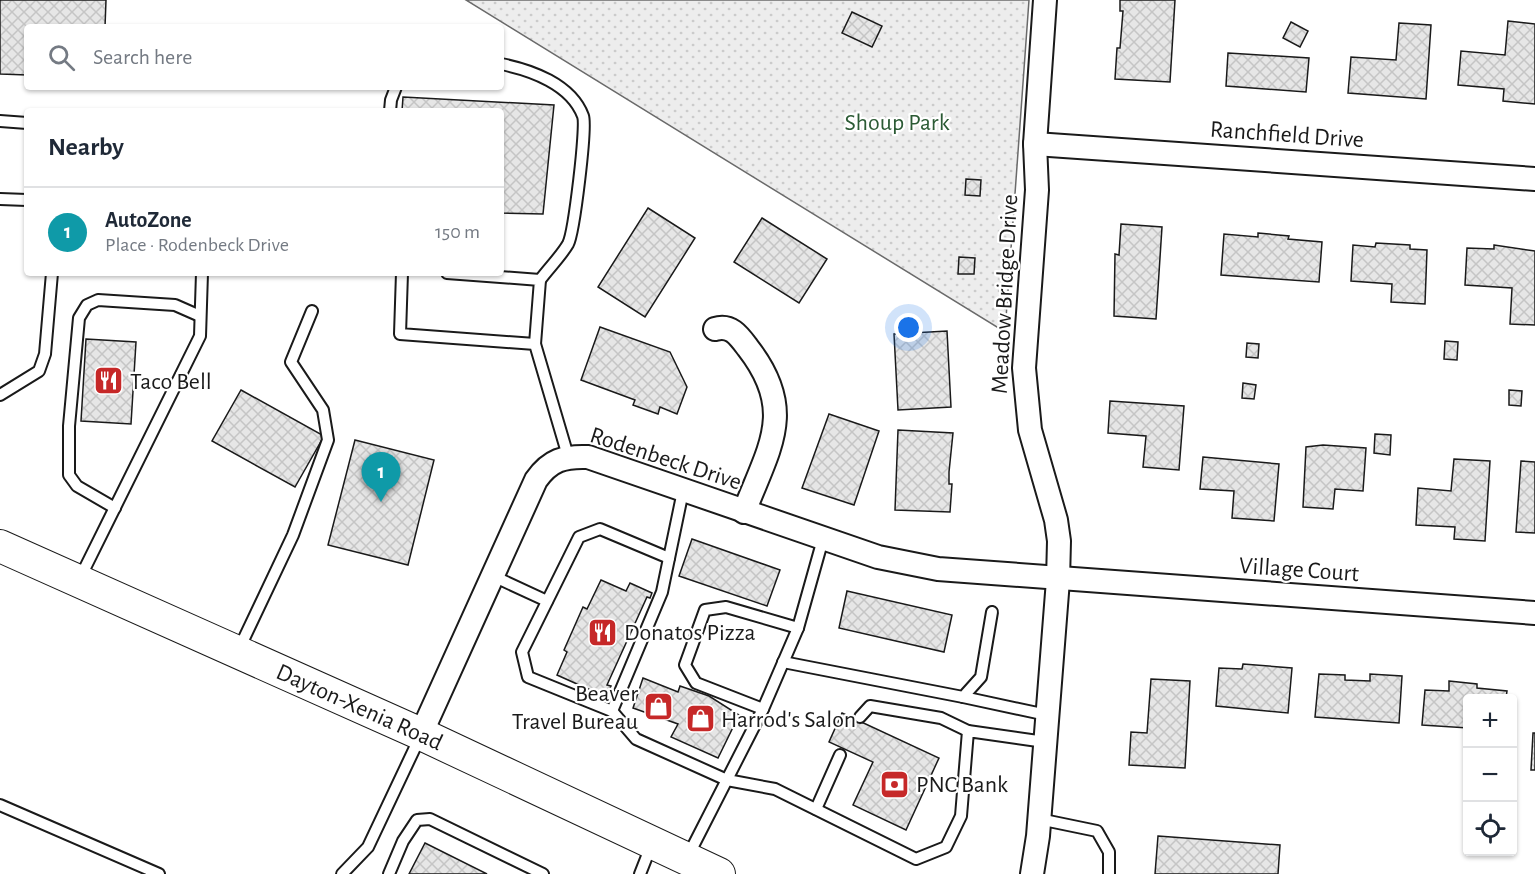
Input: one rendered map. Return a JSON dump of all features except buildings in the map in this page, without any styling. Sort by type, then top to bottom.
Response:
[{"type":"main road","name":"Dayton-Xenia Road","points":[[0,546],[421,734],[718,874]]},
{"type":"street","name":"Meadow Bridge Drive","points":[[1032,874],[1045,742],[1059,541],[1056,520],[1030,430],[1024,368],[1037,190],[1035,144],[1045,0]]},
{"type":"street","name":"Ranchfield Drive","points":[[1035,144],[1535,178]]},
{"type":"street","points":[[715,329],[728,328],[737,334],[759,363],[771,385],[775,401],[773,438],[744,512]]},
{"type":"street","name":"Rodenbeck Drive","points":[[421,734],[537,480],[552,463],[568,456],[588,457],[878,557],[938,569],[1058,580]]},
{"type":"street","name":"Village Court","points":[[1058,580],[1535,613]]},
{"type":"lane","points":[[504,65],[545,76],[573,99],[584,117],[581,159],[569,243],[540,280],[535,344],[568,456]]},
{"type":"lane","points":[[390,108],[395,90]]},
{"type":"lane","points":[[0,121],[24,123]]},
{"type":"lane","points":[[0,199],[24,200]]},
{"type":"lane","points":[[0,395],[39,371],[45,354],[52,276]]},
{"type":"lane","points":[[79,581],[200,336],[202,276]]},
{"type":"lane","points":[[402,276],[400,334],[535,344]]},
{"type":"lane","points":[[487,276],[540,280]]},
{"type":"lane","points":[[115,508],[77,486],[69,475],[69,426],[79,318],[87,306],[98,300],[175,305],[200,316]]},
{"type":"lane","points":[[237,652],[292,535],[328,441],[323,410],[291,362],[312,311]]},
{"type":"lane","points":[[612,711],[662,592],[683,491]]},
{"type":"lane","points":[[669,558],[600,529],[579,537],[522,652],[528,677],[612,711],[636,739],[727,780],[775,789],[916,859],[946,847],[961,816],[968,731]]},
{"type":"lane","points":[[686,859],[763,709],[798,628],[823,539]]},
{"type":"lane","points":[[493,576],[547,601]]},
{"type":"lane","points":[[763,709],[696,683],[686,665],[705,610],[726,607],[798,628]]},
{"type":"lane","points":[[963,697],[981,677],[992,612]]},
{"type":"lane","points":[[783,662],[1047,715]]},
{"type":"lane","points":[[860,717],[870,706],[941,718],[968,731],[1045,742]]},
{"type":"lane","points":[[342,874],[368,847],[421,734]]},
{"type":"lane","points":[[816,809],[840,755]]},
{"type":"lane","points":[[0,805],[159,874]]},
{"type":"lane","points":[[389,874],[404,841],[417,820],[430,819],[543,874]]},
{"type":"lane","points":[[1038,819],[1097,831],[1108,852],[1108,874]]},
{"type":"lane","points":[[640,874],[652,843]]},
{"type":"green space","name":"Shoup Park","points":[[466,0],[1029,0],[1005,332]]},
{"type":"place","name":"Taco Bell","points":[[109,381]]},
{"type":"place","name":"AutoZone","points":[[381,502]]},
{"type":"place","name":"Donatos Pizza","points":[[603,632]]},
{"type":"place","name":"Beaver Travel Bureau","points":[[659,707]]},
{"type":"place","name":"Harrod's Salon","points":[[700,719]]},
{"type":"place","name":"PNC Bank","points":[[895,784]]}]
